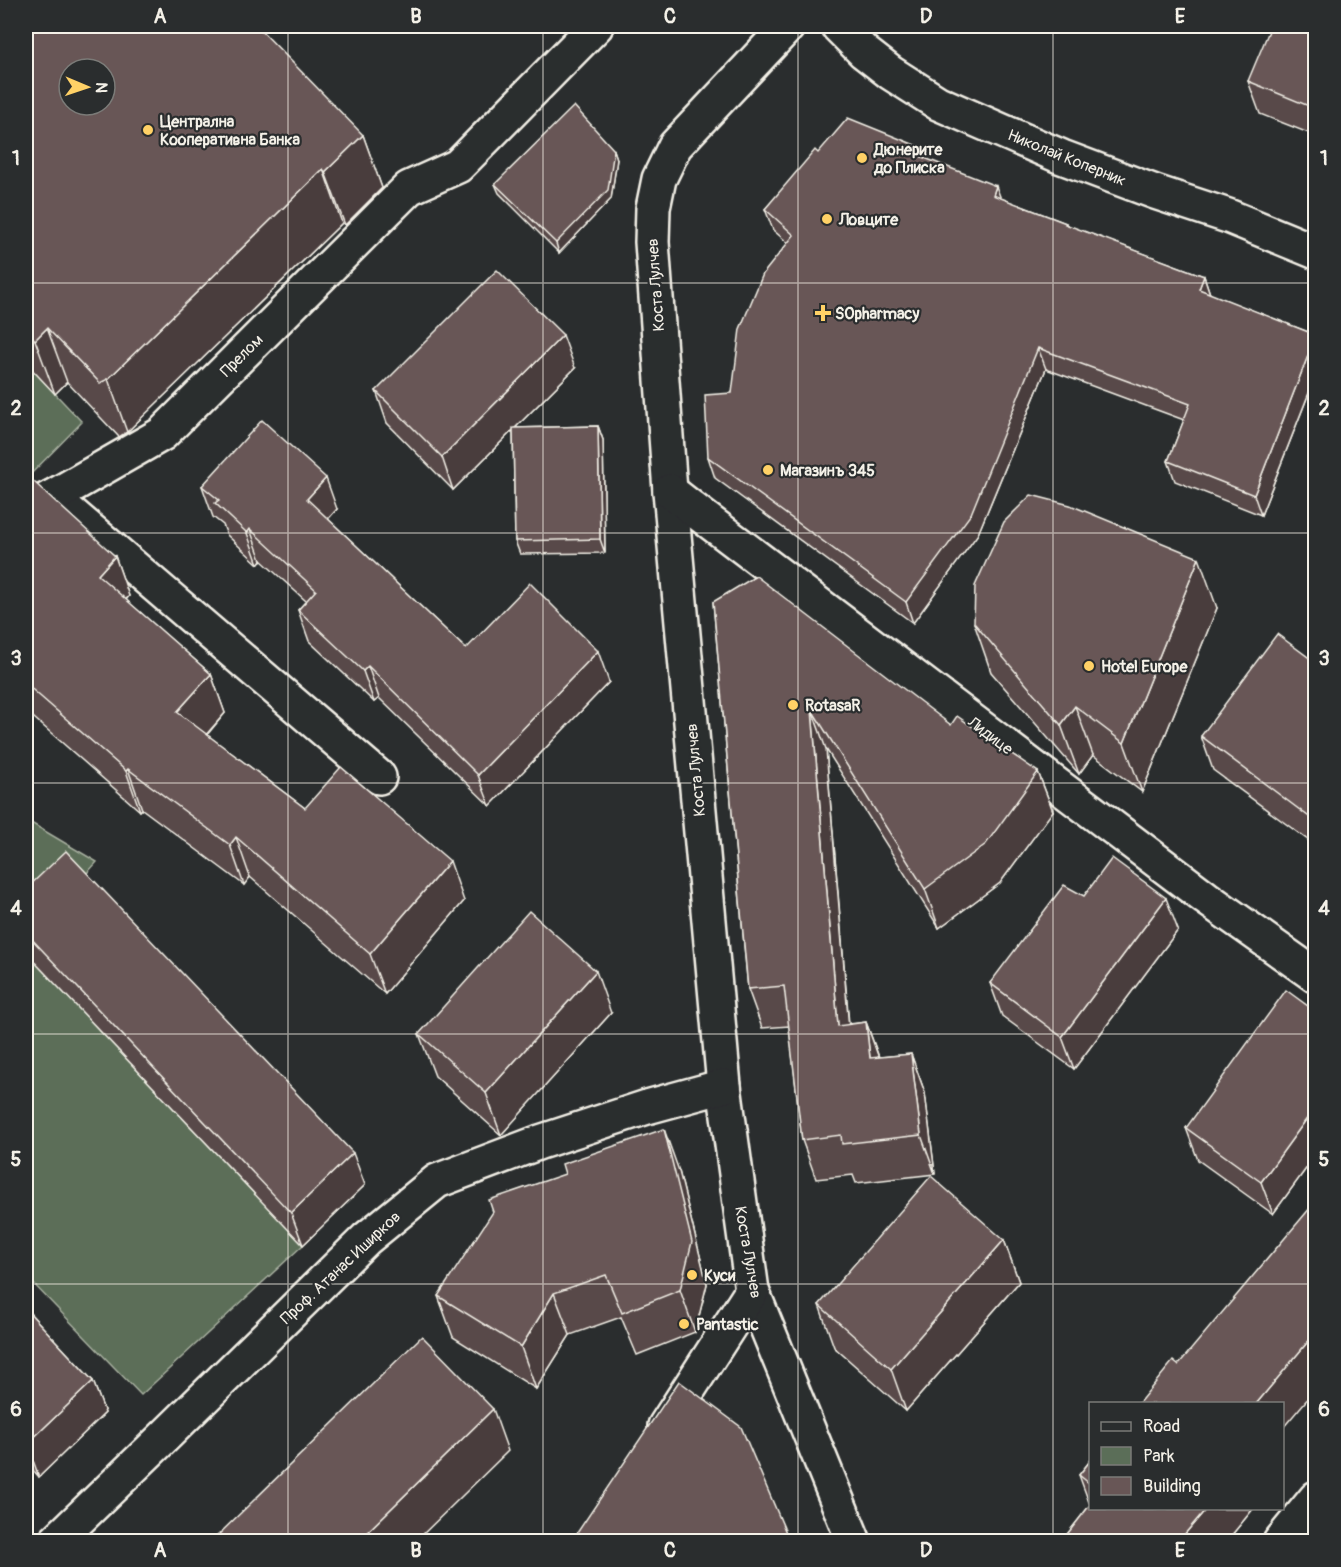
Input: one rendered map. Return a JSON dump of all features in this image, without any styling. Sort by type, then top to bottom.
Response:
[{"type":"street","name":"Прелом","points":[[379,777],[39,503],[162,434],[410,188],[458,166],[596,26]]},
{"type":"street","name":"Коста Лулчев","points":[[788,26],[675,146],[659,179],[653,208],[652,242],[670,491],[724,1086],[752,1291],[854,1542]]},
{"type":"street","name":"Николай Коперник","points":[[838,26],[864,52],[891,73],[938,103],[1062,157],[1155,192],[1228,216],[1316,252]]},
{"type":"street","name":"Лидице","points":[[670,491],[1196,891],[1316,976]]},
{"type":"street","name":"Проф. Атанас Иширков","points":[[55,1542],[366,1239],[437,1181],[540,1142],[647,1107],[724,1086]]},
{"type":"street","points":[[652,1446],[752,1291]]},
{"type":"street","points":[[1280,1542],[1316,1498]]},
{"type":"green space","points":[[26,363],[82,422],[26,479]]},
{"type":"green space","points":[[26,820],[97,862],[26,933]]},
{"type":"green space","points":[[26,953],[303,1245],[141,1395],[26,1276]]},
{"type":"building","points":[[26,26],[257,26],[363,135],[325,172],[323,169],[108,379],[100,383],[47,328],[35,340],[26,330]]},
{"type":"building","points":[[1271,26],[1316,26],[1316,109],[1248,81]]},
{"type":"building","points":[[574,106],[614,150],[608,190],[556,243],[495,184]]},
{"type":"building","points":[[848,118],[920,147],[917,155],[996,186],[993,195],[1204,276],[1199,289],[1316,335],[1254,495],[1168,461],[1190,404],[1038,348],[971,514],[906,602],[708,457],[705,395],[732,393],[740,329],[763,274],[794,235],[765,209],[815,150],[818,153]]},
{"type":"building","points":[[497,270],[563,335],[442,457],[376,391]]},
{"type":"building","points":[[262,420],[326,478],[307,499],[466,649],[530,583],[598,651],[478,775],[368,666],[363,671],[298,610],[316,590],[250,529],[247,533],[215,503],[219,500],[202,486]]},
{"type":"building","points":[[598,426],[600,539],[515,541],[513,428]]},
{"type":"building","points":[[33,481],[115,556],[98,575],[211,674],[177,712],[305,808],[341,767],[450,861],[370,954],[236,837],[230,845],[128,769],[126,771],[26,684],[26,484]]},
{"type":"building","points":[[1031,495],[1070,505],[1199,558],[1124,743],[1075,706],[1061,725],[974,623],[975,586],[1004,522]]},
{"type":"building","points":[[756,576],[951,725],[957,716],[1038,772],[986,844],[925,889],[812,710],[838,1026],[866,1022],[870,1058],[911,1054],[921,1135],[842,1144],[841,1135],[802,1140],[784,986],[748,989],[713,602]]},
{"type":"building","points":[[1277,634],[1316,663],[1316,822],[1201,736]]},
{"type":"building","points":[[66,851],[353,1153],[291,1213],[26,933],[26,889]]},
{"type":"building","points":[[1112,858],[1166,898],[1062,1037],[990,983],[1064,885],[1084,896]]},
{"type":"building","points":[[529,911],[596,971],[486,1093],[419,1034]]},
{"type":"building","points":[[1286,990],[1316,1012],[1316,1106],[1261,1182],[1186,1128]]},
{"type":"building","points":[[664,1129],[692,1242],[680,1290],[622,1313],[606,1275],[554,1293],[521,1347],[438,1296],[493,1212],[489,1200],[565,1174],[562,1164]]},
{"type":"building","points":[[931,1176],[1004,1240],[891,1369],[819,1305]]},
{"type":"building","points":[[1316,1201],[1316,1332],[1258,1402],[1140,1402],[1173,1361],[1178,1365]]},
{"type":"building","points":[[26,1309],[93,1381],[27,1444],[26,1442]]},
{"type":"building","points":[[422,1336],[493,1409],[357,1542],[211,1542]]},
{"type":"building","points":[[679,1381],[741,1427],[790,1542],[571,1542]]},
{"type":"building","points":[[1089,1462],[1089,1483],[1079,1475]]},
{"type":"building","points":[[1089,1506],[1089,1510],[1205,1510],[1178,1542],[1061,1542]]},
{"type":"place","name":"Централна Кооперативна Банка","points":[[148,130]]},
{"type":"place","name":"Дюнерите до Плиска","points":[[862,158]]},
{"type":"place","name":"Ловците","points":[[827,219]]},
{"type":"place","name":"SOpharmacy","points":[[823,313]]},
{"type":"place","name":"Магазинъ 345","points":[[768,470]]},
{"type":"place","name":"Hotel Europe","points":[[1089,666]]},
{"type":"place","name":"RotasaR","points":[[793,705]]},
{"type":"place","name":"Куси","points":[[692,1275]]},
{"type":"place","name":"Pantastic","points":[[684,1324]]}]
